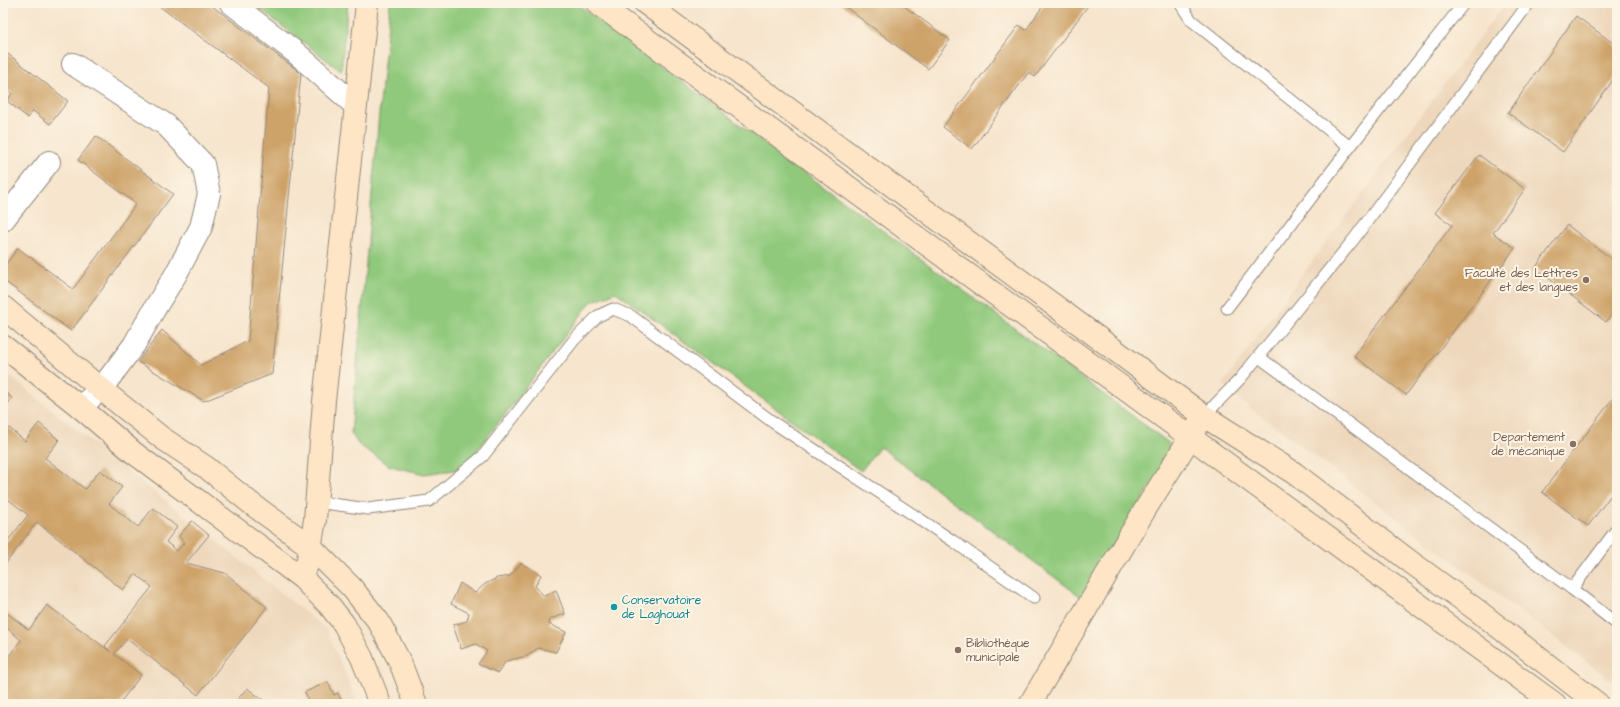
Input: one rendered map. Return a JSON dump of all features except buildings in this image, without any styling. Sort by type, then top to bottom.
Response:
[{"type":"main road","points":[[302,578],[311,547],[317,502],[324,401],[367,3]]},
{"type":"main road","points":[[597,3],[1555,704]]},
{"type":"main road","points":[[645,3],[1204,416],[1294,473],[1412,563],[1478,611],[1598,704]]},
{"type":"main road","points":[[3,307],[162,438],[207,468],[253,505],[311,547],[352,588],[379,622],[400,662],[416,704]]},
{"type":"main road","points":[[3,346],[80,407],[134,453],[302,578],[329,605],[344,624],[362,658],[380,704]]},
{"type":"main road","points":[[1030,704],[1189,437],[1204,416]]},
{"type":"street","points":[[231,3],[295,52],[356,106]]},
{"type":"street","points":[[72,64],[166,125],[203,164],[209,194],[201,227],[176,274],[134,345],[101,389],[80,407]]},
{"type":"street","points":[[3,220],[49,162]]},
{"type":"lane","points":[[1180,3],[1191,20],[1350,147]]},
{"type":"lane","points":[[1227,308],[1350,147],[1464,3]]},
{"type":"lane","points":[[1204,416],[1240,380],[1354,238],[1529,3]]},
{"type":"lane","points":[[317,502],[368,509],[429,501],[483,456],[574,340],[598,316],[613,309],[631,316],[774,423],[953,541],[1034,598]]},
{"type":"lane","points":[[1259,357],[1617,624]]},
{"type":"lane","points":[[1572,589],[1617,529]]},
{"type":"shaded area","points":[[1505,3],[1617,3],[1617,685],[1244,403],[1223,384],[1309,265]]},
{"type":"shaded area","points":[[3,371],[326,629],[358,704],[3,704]]},
{"type":"green space","points":[[252,3],[348,3],[341,71]]},
{"type":"green space","points":[[390,3],[576,3],[1169,443],[1170,456],[1081,597],[880,447],[861,471],[616,292],[591,302],[463,469],[424,474],[390,466],[358,444],[351,433]]},
{"type":"place","name":"Faculté des Lettres et des langues","points":[[1586,280]]},
{"type":"place","name":"Departement de mécanique","points":[[1573,444]]},
{"type":"place","name":"Conservatoire de Laghouat","points":[[614,607]]},
{"type":"place","name":"Bibliothèque municipale","points":[[958,650]]}]
